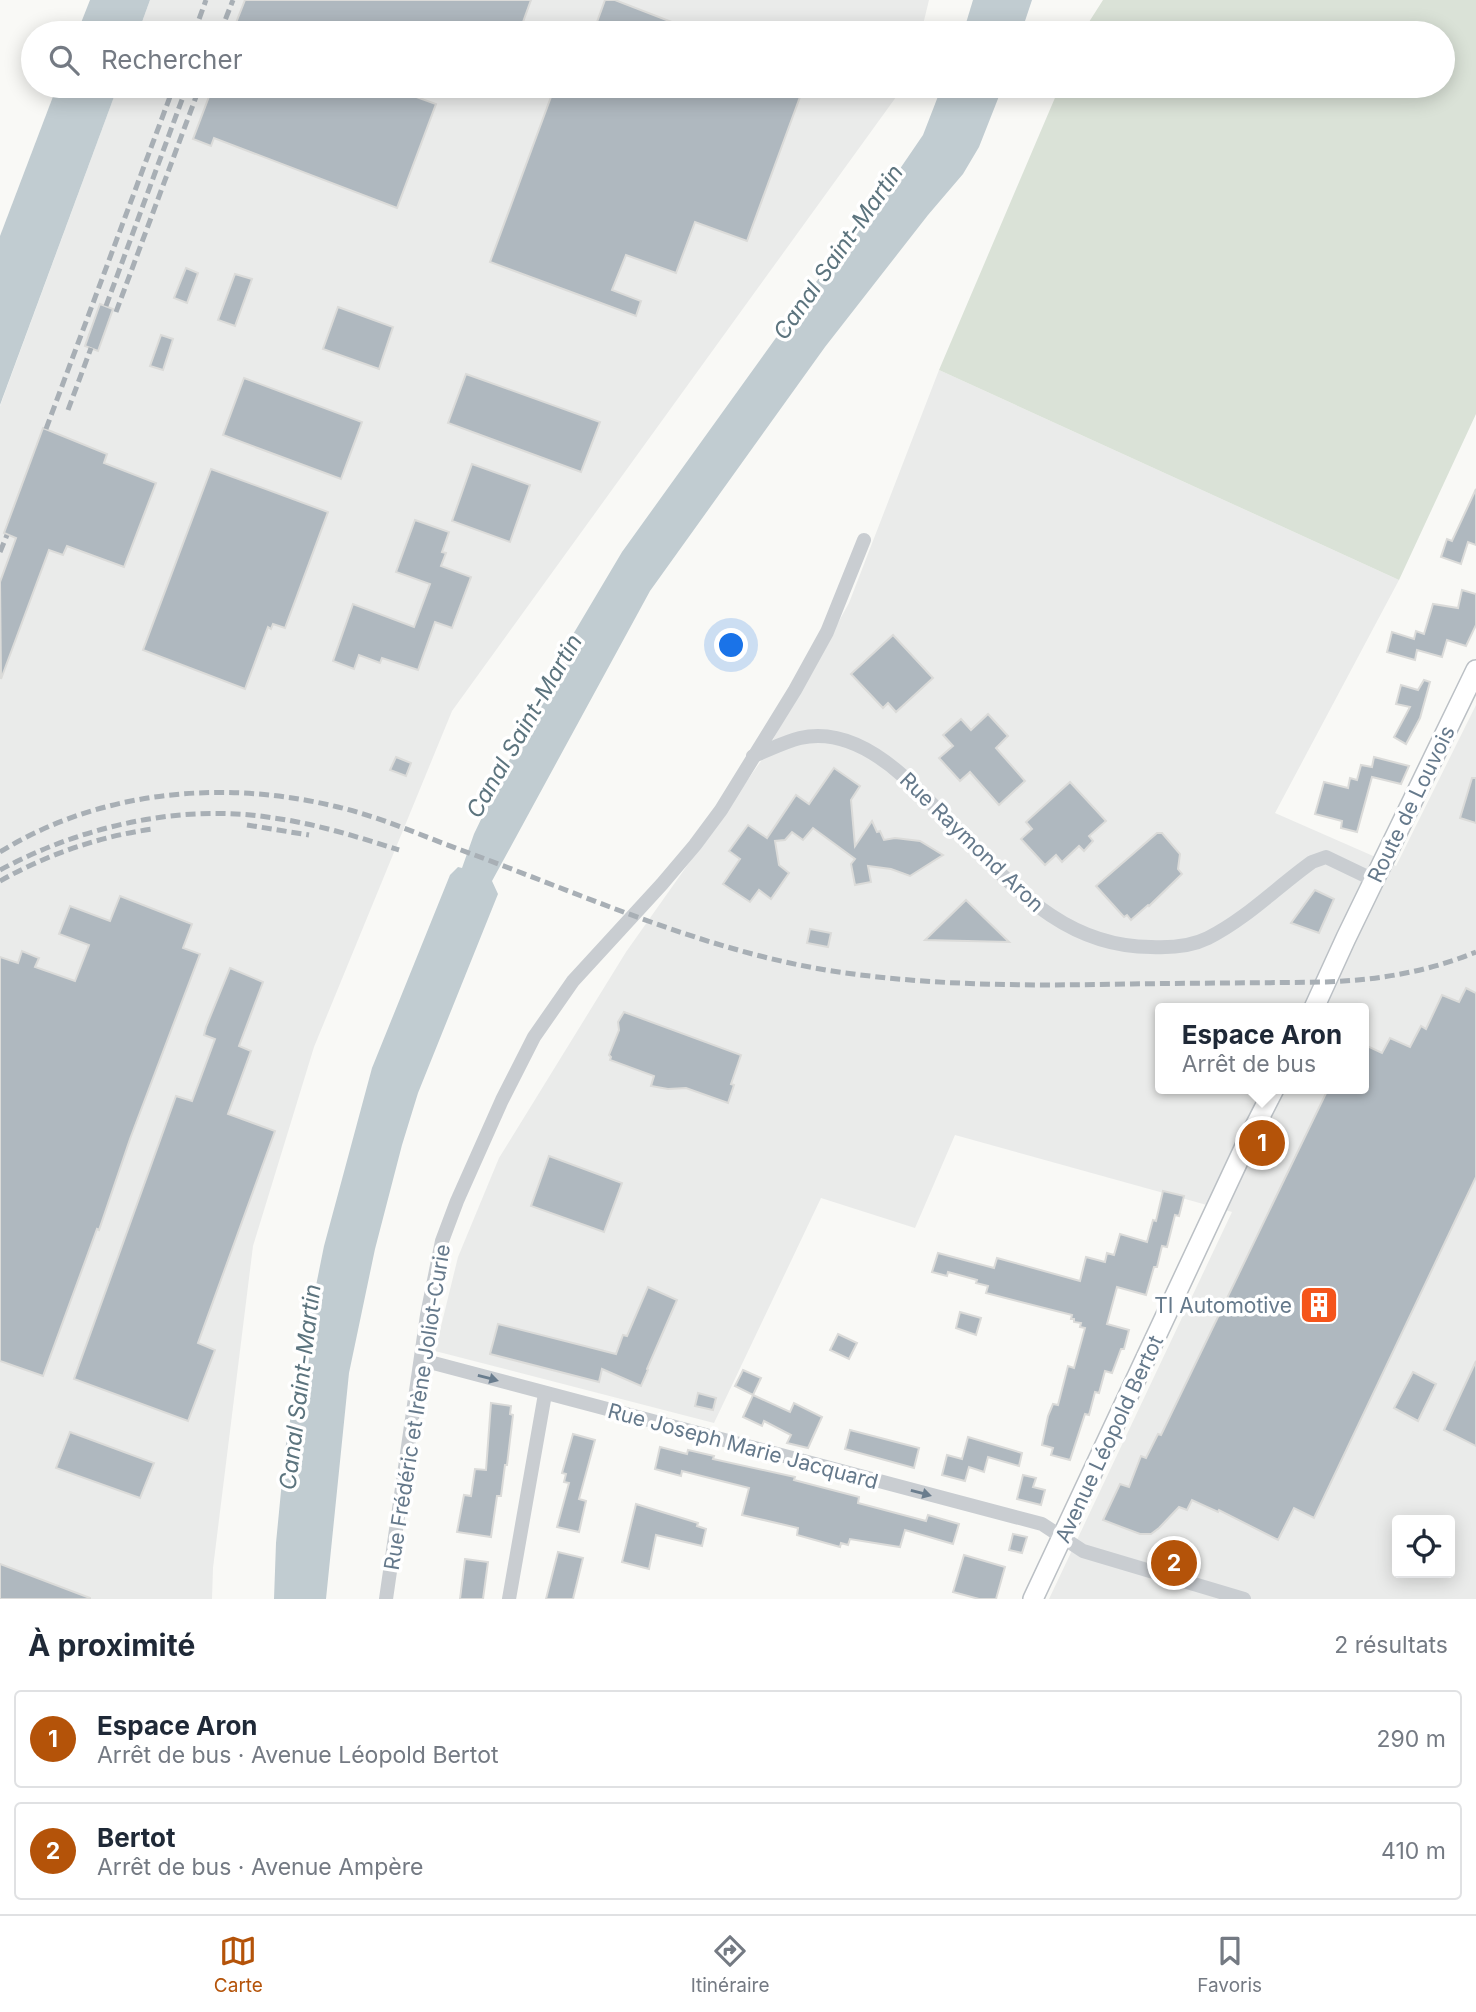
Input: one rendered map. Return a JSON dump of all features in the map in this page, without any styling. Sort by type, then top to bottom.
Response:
[{"type":"street","name":"Rue Frédéric et Irène Joliot-Curie","points":[[386,1599],[427,1315],[442,1241],[502,1100],[534,1037],[573,981],[695,845],[720,810],[795,690],[827,632],[864,540]]},
{"type":"street","name":"Route de Louvois","points":[[1316,1003],[1476,670]]},
{"type":"street","name":"Rue Raymond Aron","points":[[753,756],[800,738],[814,736],[831,736],[867,749],[904,776],[1033,903],[1064,924],[1113,944],[1136,947],[1183,946],[1206,939],[1236,920],[1312,862],[1326,857],[1374,880]]},
{"type":"street","name":"Avenue Léopold Bertot","points":[[1033,1599],[1272,1094]]},
{"type":"street","name":"Rue Joseph Marie Jacquard","points":[[422,1360],[1042,1524],[1083,1551],[1244,1599]]},
{"type":"street","points":[[509,1599],[545,1394]]},
{"type":"shaded area","points":[[150,0],[929,0],[924,21],[142,21]]},
{"type":"shaded area","points":[[1103,0],[1476,0],[1476,414],[1399,580],[939,370],[1055,98],[1455,98],[1455,21],[1090,21]]},
{"type":"shaded area","points":[[114,98],[895,98],[452,711],[314,1047],[253,1246],[213,1568],[212,1599],[0,1599],[0,406]]},
{"type":"shaded area","points":[[939,370],[1399,580],[1275,813],[1396,866],[1476,705],[1476,1599],[1049,1599],[1232,1212],[955,1135],[915,1228],[821,1198],[714,1423],[435,1351],[458,1257],[499,1158],[626,952],[761,761],[849,603]]},
{"type":"water","points":[[90,0],[150,0],[142,21],[82,21]]},
{"type":"water","points":[[973,0],[1032,0],[1025,21],[967,21]]},
{"type":"water","points":[[52,98],[114,98],[0,405],[0,236]]},
{"type":"water","name":"Canal Saint-Martin","points":[[937,98],[998,98],[979,147],[963,174],[825,347],[650,591],[492,881],[498,894],[418,1093],[375,1249],[349,1373],[326,1599],[274,1599],[276,1543],[285,1450],[324,1246],[372,1068],[450,875],[458,867],[462,868],[474,834],[556,663],[622,552],[923,135]]},
{"type":"building","points":[[245,0],[531,0],[523,21],[237,21]]},
{"type":"building","points":[[605,0],[615,0],[669,21],[597,21]]},
{"type":"building","points":[[208,98],[419,98],[436,104],[397,208],[214,138],[211,146],[193,139]]},
{"type":"building","points":[[551,98],[800,98],[747,241],[695,222],[676,273],[626,255],[612,290],[641,301],[636,316],[490,262]]},
{"type":"building","points":[[186,268],[198,273],[187,303],[174,298]]},
{"type":"building","points":[[235,274],[252,279],[235,326],[218,320]]},
{"type":"building","points":[[100,304],[113,309],[98,351],[85,346]]},
{"type":"building","points":[[338,307],[393,327],[379,369],[323,349]]},
{"type":"building","points":[[161,335],[173,339],[163,370],[150,366]]},
{"type":"building","points":[[466,374],[600,422],[581,472],[448,423]]},
{"type":"building","points":[[244,378],[362,422],[341,479],[223,435]]},
{"type":"building","points":[[43,428],[107,454],[104,463],[156,483],[124,567],[67,546],[63,555],[49,550],[1,679],[0,582],[16,538],[4,533]]},
{"type":"building","points":[[472,464],[530,485],[510,542],[452,521]]},
{"type":"building","points":[[211,469],[328,512],[285,628],[273,624],[271,629],[268,627],[245,689],[143,650]]},
{"type":"building","points":[[1476,489],[1476,545],[1468,542],[1461,564],[1441,557],[1447,539],[1452,541]]},
{"type":"building","points":[[415,520],[449,532],[442,552],[446,553],[441,566],[471,577],[452,628],[435,622],[418,670],[382,658],[380,663],[359,655],[354,669],[333,661],[353,604],[414,627],[430,584],[396,572]]},
{"type":"building","points":[[1462,590],[1476,594],[1476,625],[1466,646],[1447,640],[1442,657],[1417,650],[1415,660],[1387,652],[1392,632],[1414,639],[1416,631],[1424,634],[1433,604],[1458,608]]},
{"type":"building","points":[[893,635],[933,678],[896,712],[888,703],[883,708],[851,674]]},
{"type":"building","points":[[1424,680],[1430,682],[1420,718],[1406,744],[1394,737],[1410,707],[1396,704],[1401,685],[1418,690]]},
{"type":"building","points":[[988,714],[1008,736],[996,748],[1025,781],[999,805],[970,772],[960,781],[939,758],[953,746],[943,735],[961,719],[971,730]]},
{"type":"building","points":[[396,757],[411,763],[406,776],[390,770]]},
{"type":"building","points":[[1374,757],[1409,766],[1401,784],[1372,777],[1357,832],[1341,828],[1342,821],[1315,814],[1324,782],[1348,788],[1350,778],[1357,780],[1361,765],[1372,767]]},
{"type":"building","points":[[834,768],[860,786],[851,800],[855,846],[872,821],[884,840],[895,838],[920,841],[943,855],[910,876],[891,869],[868,866],[871,882],[855,885],[851,864],[855,859],[813,828],[803,840],[792,832],[785,840],[775,841],[779,865],[789,873],[771,899],[759,890],[750,902],[723,884],[740,859],[729,851],[748,825],[767,838],[796,795],[809,804]]},
{"type":"building","points":[[1472,778],[1476,778],[1476,823],[1460,818]]},
{"type":"building","points":[[1070,782],[1106,821],[1089,836],[1093,841],[1084,851],[1079,846],[1062,862],[1056,855],[1045,865],[1021,839],[1032,829],[1026,822]]},
{"type":"building","points":[[1157,833],[1162,833],[1180,854],[1178,869],[1182,874],[1131,920],[1127,915],[1124,917],[1096,886]]},
{"type":"building","points":[[1315,890],[1334,899],[1319,933],[1291,923]]},
{"type":"building","points":[[120,896],[192,924],[183,948],[200,954],[43,1376],[0,1361],[0,957],[18,963],[22,951],[39,958],[35,967],[75,981],[89,945],[59,934],[70,906],[110,921]]},
{"type":"building","points":[[966,900],[1009,942],[925,940]]},
{"type":"building","points":[[810,929],[831,933],[828,947],[807,943]]},
{"type":"building","points":[[230,968],[263,982],[239,1046],[251,1051],[228,1114],[275,1131],[198,1343],[215,1350],[188,1421],[74,1379],[176,1096],[192,1101],[215,1039],[204,1035],[206,1027]]},
{"type":"building","name":"TI Automotive","points":[[1466,988],[1476,993],[1476,1177],[1314,1518],[1294,1508],[1278,1540],[1219,1510],[1218,1512],[1192,1500],[1187,1510],[1179,1507],[1151,1534],[1140,1534],[1103,1520],[1120,1484],[1129,1487],[1141,1456],[1146,1458],[1158,1434],[1161,1435],[1326,1094],[1369,1094],[1369,1047],[1382,1053],[1390,1038],[1410,1047],[1421,1026],[1426,1029],[1442,995],[1459,1002]]},
{"type":"building","points":[[624,1012],[741,1055],[728,1103],[686,1088],[651,1086],[654,1076],[610,1060],[609,1055],[619,1030],[618,1022]]},
{"type":"building","points":[[549,1156],[622,1183],[604,1232],[531,1206]]},
{"type":"building","points":[[1163,1191],[1184,1196],[1179,1216],[1175,1215],[1167,1247],[1162,1246],[1146,1295],[1117,1287],[1107,1324],[1129,1330],[1124,1349],[1121,1349],[1112,1373],[1105,1371],[1099,1393],[1095,1392],[1089,1415],[1085,1414],[1070,1460],[1051,1455],[1053,1448],[1042,1445],[1048,1416],[1053,1404],[1058,1405],[1068,1366],[1074,1368],[1085,1328],[1071,1319],[1072,1315],[986,1293],[988,1286],[976,1283],[977,1280],[948,1272],[947,1276],[932,1272],[938,1253],[994,1268],[997,1258],[1080,1281],[1086,1257],[1105,1262],[1107,1253],[1114,1255],[1120,1234],[1147,1242],[1153,1220],[1156,1221]]},
{"type":"building","points":[[648,1287],[677,1300],[641,1386],[602,1369],[599,1382],[490,1354],[498,1324],[616,1354],[623,1335],[627,1336]]},
{"type":"building","points":[[960,1312],[981,1318],[976,1335],[956,1328]]},
{"type":"building","points":[[838,1334],[857,1343],[849,1359],[830,1350]]},
{"type":"building","points":[[1476,1361],[1476,1446],[1444,1430]]},
{"type":"building","points":[[743,1370],[761,1378],[753,1395],[735,1386]]},
{"type":"building","points":[[1413,1372],[1436,1384],[1418,1421],[1394,1408]]},
{"type":"building","points":[[698,1393],[716,1398],[713,1410],[695,1406]]},
{"type":"building","points":[[753,1395],[790,1412],[794,1403],[822,1417],[808,1448],[787,1443],[791,1435],[764,1421],[762,1426],[743,1417]]},
{"type":"building","points":[[491,1403],[511,1406],[510,1414],[513,1415],[507,1465],[501,1496],[497,1496],[491,1537],[457,1532],[464,1495],[471,1496],[475,1469],[486,1470]]},
{"type":"building","points":[[850,1430],[919,1448],[914,1468],[845,1449]]},
{"type":"building","points":[[70,1432],[154,1463],[140,1498],[56,1468]]},
{"type":"building","points":[[573,1434],[595,1440],[579,1499],[586,1501],[579,1532],[557,1527],[569,1483],[564,1482],[566,1474],[562,1473]]},
{"type":"building","points":[[968,1437],[1022,1453],[1019,1466],[988,1457],[984,1472],[969,1467],[965,1481],[942,1475],[947,1455],[962,1459]]},
{"type":"building","points":[[660,1447],[687,1454],[688,1450],[714,1456],[713,1459],[795,1477],[794,1480],[859,1497],[858,1503],[926,1521],[928,1515],[959,1524],[953,1544],[905,1530],[900,1547],[850,1539],[848,1545],[841,1543],[840,1547],[797,1535],[798,1528],[742,1515],[749,1488],[682,1471],[681,1476],[655,1469]]},
{"type":"building","points":[[1023,1475],[1036,1478],[1033,1487],[1045,1490],[1041,1505],[1017,1499]]},
{"type":"building","points":[[636,1504],[698,1523],[697,1526],[706,1529],[702,1546],[656,1535],[649,1569],[622,1562]]},
{"type":"building","points":[[1013,1534],[1027,1537],[1022,1553],[1009,1550]]},
{"type":"building","points":[[558,1552],[583,1558],[573,1599],[546,1599]]},
{"type":"building","points":[[964,1555],[1005,1567],[996,1599],[979,1599],[953,1592]]},
{"type":"building","points":[[465,1559],[488,1562],[483,1599],[460,1599]]},
{"type":"building","points":[[0,1564],[90,1598],[90,1599],[0,1599]]},
{"type":"railway","points":[[198,21],[206,0]]},
{"type":"railway","points":[[225,21],[233,0]]},
{"type":"railway","points":[[46,429],[170,98]]},
{"type":"railway","points":[[106,306],[183,98]]},
{"type":"railway","points":[[116,312],[196,98]]},
{"type":"railway","points":[[68,410],[91,348]]},
{"type":"railway","points":[[0,552],[7,535]]},
{"type":"railway","points":[[0,852],[39,831],[79,815],[121,803],[164,796],[252,794],[295,798],[354,811],[686,934],[779,961],[863,975],[1013,985],[1326,982],[1402,974],[1476,952]]},
{"type":"railway","points":[[0,870],[64,841],[98,830],[168,816],[204,814],[274,818],[337,831],[399,850]]},
{"type":"railway","points":[[247,825],[309,835]]},
{"type":"railway","points":[[0,881],[74,848],[113,836],[153,829]]},
{"type":"place","name":"Espace Aron","points":[[1262,1143]]},
{"type":"place","name":"TI Automotive","points":[[1319,1305]]},
{"type":"place","name":"Bertot","points":[[1174,1563]]}]
